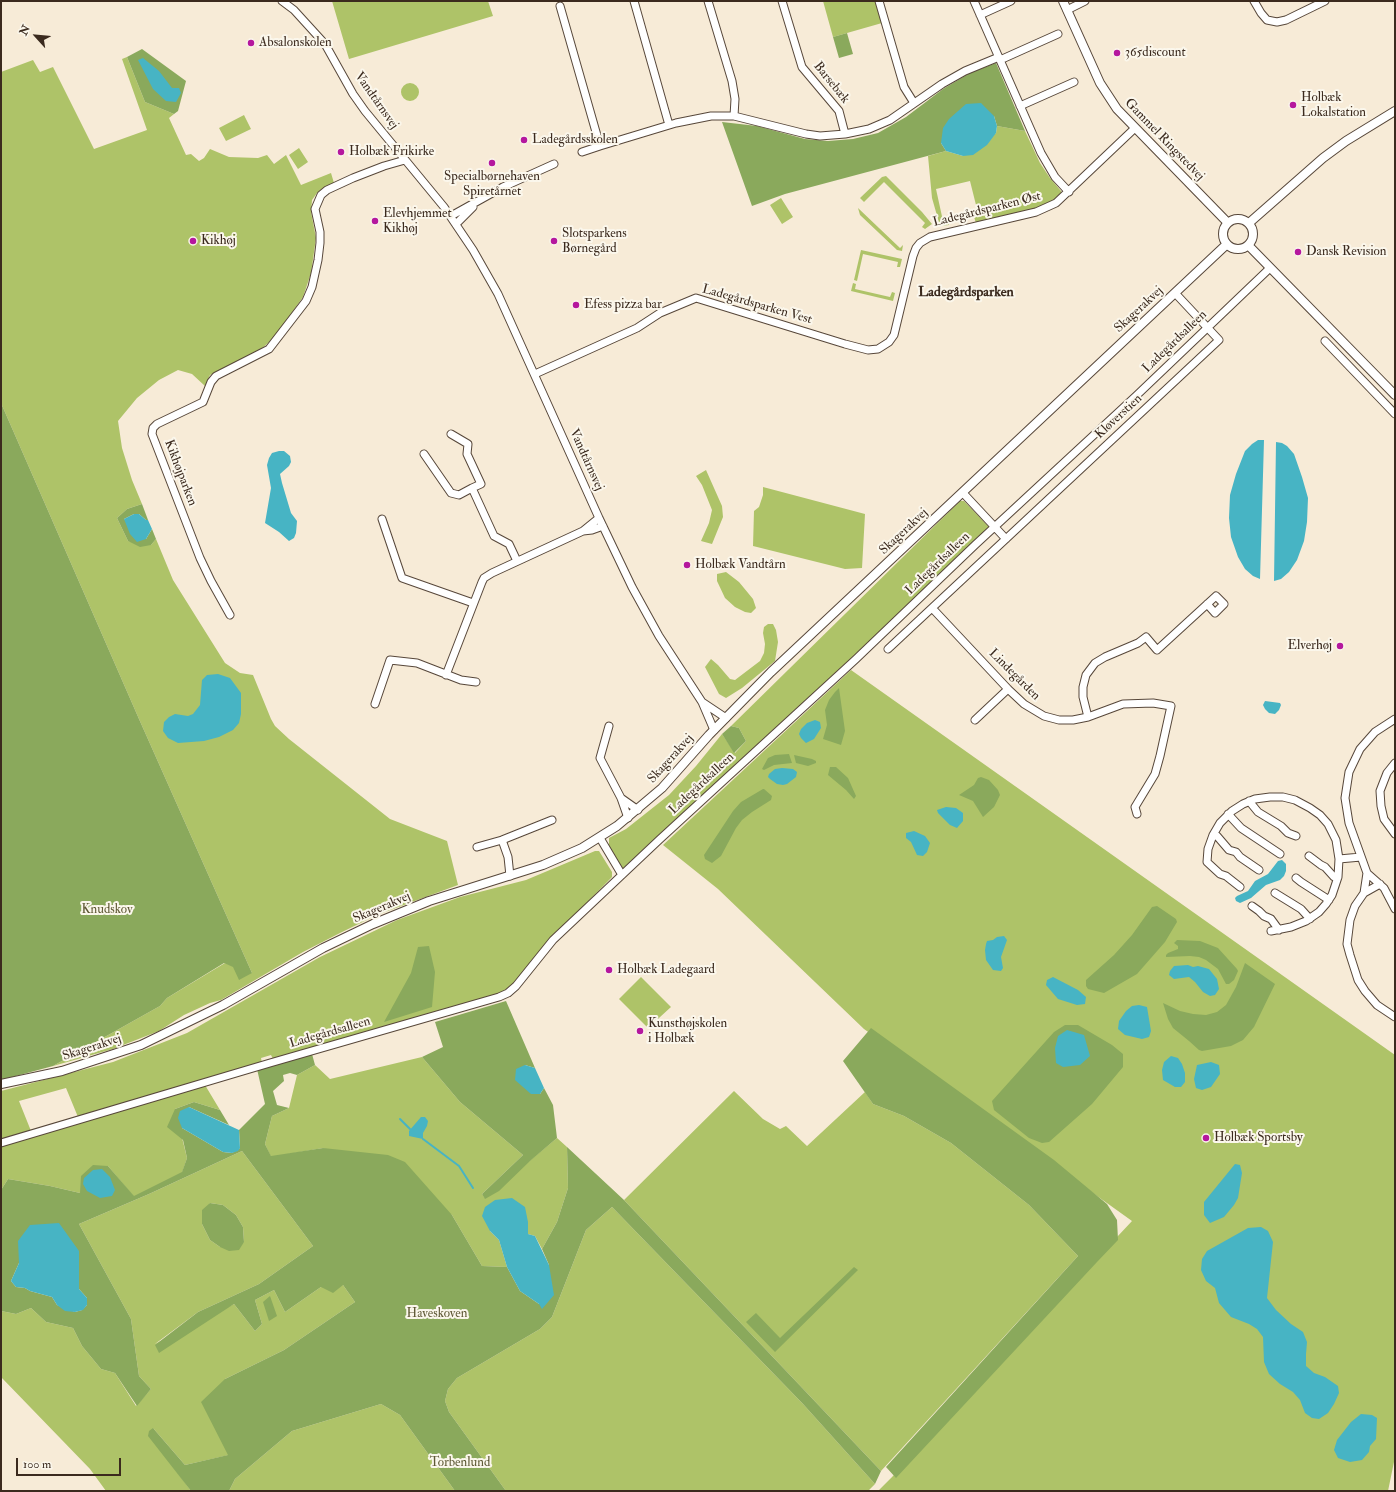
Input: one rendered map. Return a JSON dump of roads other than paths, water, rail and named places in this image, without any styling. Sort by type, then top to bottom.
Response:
[{"type":"street","name":"Vandtårnsvej","points":[[282,1],[294,10],[325,44],[353,94],[398,152],[451,216],[473,250],[498,294],[599,518],[632,586],[655,630],[702,702],[714,730]]},
{"type":"street","points":[[634,1],[670,125]]},
{"type":"street","points":[[708,1],[735,96],[734,116]]},
{"type":"street","name":"Barsebæk","points":[[782,1],[802,67],[839,110],[845,134]]},
{"type":"street","points":[[879,1],[904,87],[914,104]]},
{"type":"street","points":[[974,1],[1041,152],[1055,176],[1069,192]]},
{"type":"street","points":[[980,15],[1011,1]]},
{"type":"street","name":"Gammel Ringstedvej","points":[[1063,1],[1103,87],[1117,109],[1228,223]]},
{"type":"street","points":[[1067,10],[1085,1]]},
{"type":"street","points":[[1254,1],[1261,14],[1267,20],[1277,22],[1286,20],[1325,1]]},
{"type":"street","points":[[560,6],[600,146]]},
{"type":"street","points":[[582,152],[670,125],[706,117],[734,116],[806,134],[820,136],[845,134],[869,129],[885,123],[942,84],[965,71],[999,59],[1058,34]]},
{"type":"street","points":[[1020,106],[1074,82]]},
{"type":"street","points":[[1249,223],[1323,158],[1346,141],[1395,111]]},
{"type":"street","name":"Ladegårdsparken Øst","points":[[889,342],[894,335],[913,256],[920,243],[930,237],[1042,210],[1056,204],[1135,128]]},
{"type":"street","name":"Kikhøjparken","points":[[384,166],[398,152]]},
{"type":"street","name":"Kikhøjparken","points":[[230,615],[200,558],[152,434],[153,428],[157,424],[203,402],[211,382],[216,376],[270,349],[306,302],[312,287],[320,243],[320,232],[315,209],[321,195],[353,178],[405,160]]},
{"type":"street","points":[[451,216],[503,187],[554,164]]},
{"type":"street","points":[[456,224],[477,202]]},
{"type":"street","points":[[1238,219],[1249,223],[1253,234],[1248,245],[1237,248],[1227,244],[1223,233],[1224,228],[1228,223],[1238,219]]},
{"type":"street","name":"Skagerakvej","points":[[1,1084],[62,1071],[140,1045],[223,1005],[323,948],[374,924],[429,901],[518,874],[563,857],[600,838],[638,810],[662,788],[714,730],[771,672],[964,493],[1227,244]]},
{"type":"street","points":[[1248,245],[1395,395]]},
{"type":"street","name":"Ladegårdsalleen","points":[[1,1142],[500,997],[508,993],[516,986],[553,940],[856,659],[1131,401],[1270,268]]},
{"type":"street","name":"Kløverstien","points":[[888,649],[1219,340],[1175,293]]},
{"type":"street","name":"Ladegårdsparken Vest","points":[[535,374],[637,328],[660,313],[696,298],[868,350],[878,349],[889,342]]},
{"type":"street","points":[[1324,341],[1393,410]]},
{"type":"street","points":[[424,454],[451,493],[458,495],[481,484],[467,454],[468,444],[451,434]]},
{"type":"street","points":[[472,488],[494,536],[509,544],[517,561]]},
{"type":"street","points":[[964,493],[1006,539]]},
{"type":"street","points":[[446,675],[484,578],[492,572],[583,531],[599,518]]},
{"type":"street","points":[[382,519],[402,578],[473,603]]},
{"type":"street","points":[[583,531],[592,530],[603,526]]},
{"type":"street","points":[[1088,717],[1083,698],[1083,687],[1086,675],[1095,663],[1146,638],[1158,650],[1207,604]]},
{"type":"street","name":"Lindegården","points":[[932,608],[1008,689],[1024,704],[1044,716],[1059,720],[1073,720],[1088,717],[1115,706],[1131,703],[1153,703],[1171,706],[1155,774],[1135,807],[1136,814]]},
{"type":"street","points":[[375,704],[390,660],[417,663],[461,680],[476,682]]},
{"type":"street","points":[[975,720],[1008,689]]},
{"type":"street","name":"Vandtårnsvej","points":[[702,702],[726,718]]},
{"type":"street","points":[[1364,893],[1367,873],[1346,812],[1345,793],[1348,776],[1356,756],[1365,742],[1374,732],[1395,719]]},
{"type":"street","points":[[608,726],[600,758],[621,798],[628,818]]},
{"type":"street","points":[[1395,763],[1387,773],[1380,791],[1380,806],[1384,819],[1395,834]]},
{"type":"street","points":[[1240,887],[1226,876],[1220,874],[1207,862],[1208,849],[1213,835],[1228,814],[1249,801],[1262,797],[1283,797],[1295,800],[1320,815],[1331,830],[1338,846],[1338,878],[1329,900],[1320,912],[1310,919],[1292,927],[1275,930],[1271,919],[1264,916],[1252,906]]},
{"type":"street","points":[[621,798],[638,810]]},
{"type":"street","points":[[1249,801],[1258,812],[1296,836]]},
{"type":"street","points":[[1228,814],[1241,828],[1280,854]]},
{"type":"street","points":[[477,847],[502,840],[552,820]]},
{"type":"street","points":[[1213,835],[1216,836],[1230,850],[1236,852],[1240,857],[1259,870]]},
{"type":"street","points":[[600,838],[622,875]]},
{"type":"street","points":[[502,840],[508,857],[518,874]]},
{"type":"street","points":[[1308,856],[1338,878]]},
{"type":"street","points":[[508,857],[510,876]]},
{"type":"street","points":[[1339,859],[1361,857]]},
{"type":"street","points":[[1367,873],[1387,892],[1395,909]]},
{"type":"street","points":[[1296,878],[1329,900]]},
{"type":"street","points":[[1380,884],[1364,893],[1355,906],[1350,920],[1347,944],[1358,980],[1365,991],[1378,1005],[1395,1017]]},
{"type":"street","points":[[1275,893],[1301,909],[1310,919]]},
{"type":"water","points":[[143,58],[159,71],[172,88],[179,88],[181,93],[176,102],[166,101],[153,89],[138,60]]},
{"type":"water","points":[[981,103],[994,116],[997,126],[996,133],[987,145],[973,155],[963,156],[946,151],[941,143],[943,128],[949,119],[966,104]]},
{"type":"water","points":[[1258,440],[1264,440],[1260,579],[1253,576],[1245,569],[1238,557],[1231,537],[1229,518],[1230,495],[1236,474],[1245,451]]},
{"type":"water","points":[[1276,442],[1287,446],[1294,454],[1308,498],[1307,522],[1304,541],[1297,560],[1289,572],[1281,579],[1274,581]]},
{"type":"water","points":[[284,451],[290,456],[291,462],[289,466],[280,474],[291,513],[297,521],[294,538],[289,541],[265,523],[271,488],[267,465],[272,453]]},
{"type":"water","points":[[134,514],[139,514],[148,520],[152,529],[146,539],[137,542],[130,534],[124,519]]},
{"type":"water","points":[[218,674],[230,678],[241,693],[241,714],[239,723],[233,730],[219,737],[204,741],[178,743],[168,738],[163,731],[164,722],[175,714],[188,716],[193,714],[200,705],[202,680],[207,675]]},
{"type":"water","points":[[1265,701],[1280,703],[1281,705],[1279,710],[1275,714],[1269,713],[1263,705]]},
{"type":"water","points":[[815,720],[820,722],[821,728],[814,739],[806,743],[799,734],[801,729],[807,723]]},
{"type":"water","points":[[775,769],[793,769],[797,772],[796,777],[787,784],[783,785],[777,784],[768,777],[769,774]]},
{"type":"water","points":[[946,807],[956,808],[963,813],[963,821],[957,828],[950,825],[938,813],[937,810]]},
{"type":"water","points":[[914,831],[925,836],[930,843],[927,852],[923,856],[917,855],[911,842],[906,838],[906,833]]},
{"type":"water","points":[[1282,860],[1286,864],[1286,871],[1280,880],[1266,885],[1251,898],[1240,903],[1236,901],[1235,898],[1237,896],[1248,891],[1255,881],[1268,874],[1278,861]]},
{"type":"water","points":[[1004,936],[1007,940],[1001,957],[1003,968],[1001,971],[993,970],[986,960],[986,944],[987,941]]},
{"type":"water","points":[[1188,965],[1209,969],[1217,979],[1219,989],[1215,995],[1210,996],[1203,992],[1189,977],[1174,979],[1169,975],[1174,966]]},
{"type":"water","points":[[1053,977],[1078,990],[1086,997],[1085,1004],[1077,1005],[1058,999],[1046,985],[1047,980]]},
{"type":"water","points":[[1139,1005],[1147,1007],[1151,1031],[1149,1037],[1142,1039],[1125,1035],[1118,1029],[1119,1021],[1126,1011],[1132,1006]]},
{"type":"water","points":[[1067,1030],[1084,1035],[1090,1056],[1080,1065],[1063,1067],[1056,1063],[1055,1048],[1058,1036]]},
{"type":"water","points":[[1171,1056],[1178,1058],[1185,1073],[1185,1082],[1181,1087],[1175,1087],[1163,1080],[1162,1070],[1164,1062]]},
{"type":"water","points":[[1211,1062],[1219,1065],[1220,1074],[1211,1087],[1202,1090],[1196,1088],[1194,1079],[1197,1065]]},
{"type":"water","points":[[525,1065],[535,1068],[544,1088],[540,1094],[531,1094],[515,1080],[516,1069]]},
{"type":"water","points":[[189,1107],[239,1130],[240,1148],[238,1151],[232,1153],[223,1152],[182,1128],[178,1118],[180,1111]]},
{"type":"water","points":[[421,1117],[425,1117],[428,1121],[423,1133],[423,1139],[409,1136],[409,1131]]},
{"type":"water","points":[[1235,1164],[1240,1165],[1242,1173],[1238,1198],[1224,1217],[1210,1223],[1204,1215],[1204,1202]]},
{"type":"water","points":[[102,1169],[110,1177],[115,1190],[112,1196],[100,1198],[87,1191],[83,1184],[84,1178],[93,1170]]},
{"type":"water","points":[[512,1198],[525,1207],[528,1222],[528,1234],[535,1236],[549,1265],[554,1295],[542,1309],[539,1304],[520,1291],[507,1267],[499,1240],[490,1231],[482,1216],[485,1207],[495,1200]]},
{"type":"water","points":[[59,1223],[79,1251],[79,1289],[87,1298],[87,1305],[83,1310],[75,1312],[65,1311],[57,1305],[52,1297],[30,1291],[25,1288],[16,1287],[11,1281],[19,1263],[18,1241],[30,1225]]},
{"type":"water","points":[[1261,1227],[1268,1231],[1273,1242],[1267,1298],[1276,1310],[1291,1324],[1303,1332],[1307,1342],[1306,1366],[1314,1373],[1325,1377],[1338,1386],[1339,1393],[1334,1404],[1328,1413],[1319,1419],[1312,1418],[1305,1413],[1300,1400],[1293,1392],[1280,1384],[1269,1374],[1264,1362],[1263,1337],[1257,1329],[1249,1324],[1231,1317],[1219,1303],[1215,1288],[1206,1281],[1201,1270],[1202,1259],[1207,1251],[1248,1228]]},
{"type":"water","points":[[1361,1414],[1372,1415],[1377,1418],[1376,1439],[1370,1446],[1369,1452],[1362,1460],[1350,1462],[1338,1458],[1334,1450],[1337,1440],[1351,1422]]},
{"type":"waterway","points":[[400,1119],[410,1129]]},
{"type":"waterway","points":[[423,1139],[459,1166],[473,1188]]},
{"type":"place","name":"Absalonskolen","points":[[251,43]]},
{"type":"place","name":"365discount","points":[[1117,53]]},
{"type":"place","name":"Holbæk Lokalstation","points":[[1293,105]]},
{"type":"place","name":"Ladegårdsskolen","points":[[524,140]]},
{"type":"place","name":"Holbæk Frikirke","points":[[341,152]]},
{"type":"place","name":"Specialbørnehaven Spiretårnet","points":[[492,163]]},
{"type":"place","name":"Elevhjemmet Kikhøj","points":[[375,221]]},
{"type":"place","name":"Kikhøj","points":[[193,241]]},
{"type":"place","name":"Slotsparkens Børnegård","points":[[554,241]]},
{"type":"place","name":"Dansk Revision","points":[[1298,252]]},
{"type":"place","name":"Efess pizza bar","points":[[576,305]]},
{"type":"place","name":"Holbæk Vandtårn","points":[[687,565]]},
{"type":"place","name":"Elverhøj","points":[[1340,646]]},
{"type":"place","name":"Holbæk Ladegaard","points":[[609,970]]},
{"type":"place","name":"Kunsthøjskolen i Holbæk","points":[[640,1031]]},
{"type":"place","name":"Holbæk Sportsby","points":[[1206,1138]]},
{"type":"district","name":"Ladegårdsparken","points":[[966,293]]},
{"type":"park label","name":"Knudskov","points":[[107,910]]},
{"type":"park label","name":"Haveskoven","points":[[437,1314]]},
{"type":"park label","name":"Torbenlund","points":[[460,1463]]}]
